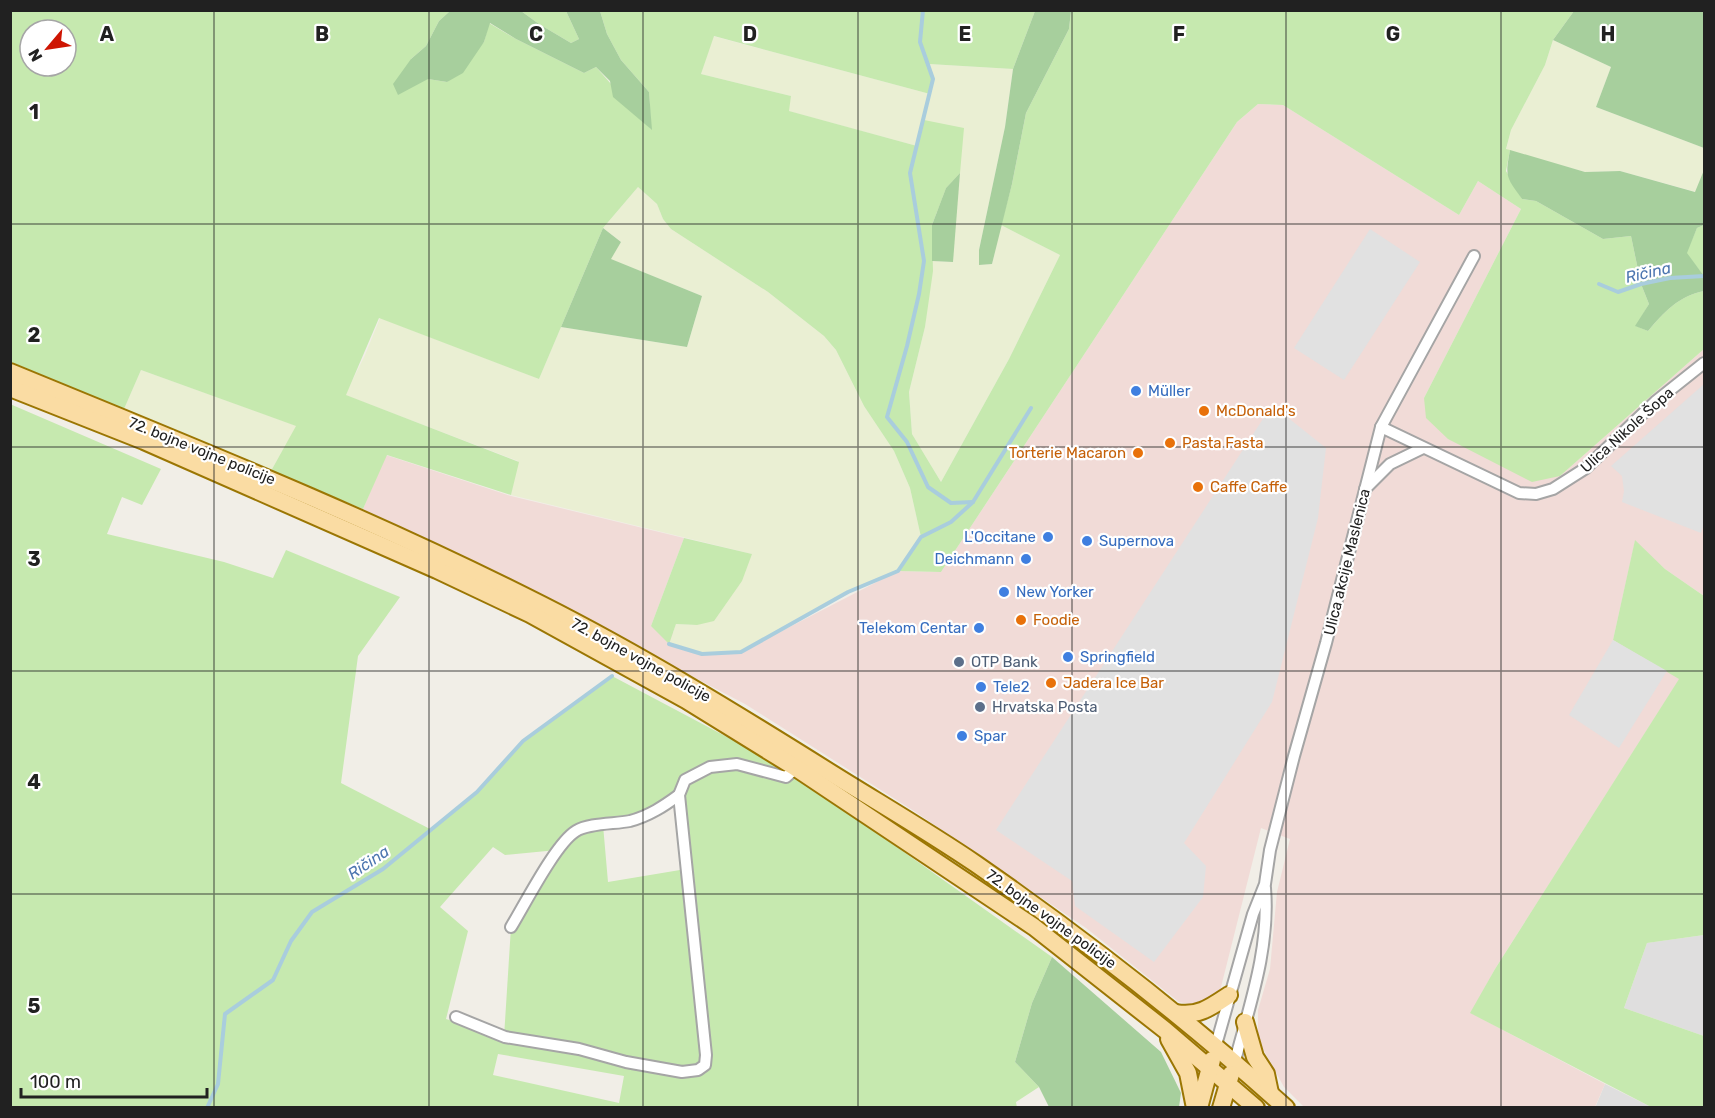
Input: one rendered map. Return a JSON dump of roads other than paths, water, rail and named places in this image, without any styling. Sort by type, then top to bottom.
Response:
[{"type":"main road","name":"72. bojne vojne policije","points":[[10,372],[341,509],[544,606],[649,662],[782,742],[972,862],[1176,1013],[1235,1061],[1286,1107]]},
{"type":"main road","name":"72. bojne vojne policije","points":[[10,388],[144,441],[428,566],[530,614],[686,700],[795,768],[1034,927],[1165,1030],[1256,1107]]},
{"type":"main road","points":[[1176,1013],[1197,1014],[1229,995]]},
{"type":"main road","points":[[1245,1022],[1255,1057],[1266,1074],[1270,1094]]},
{"type":"main road","points":[[1165,1030],[1188,1073],[1197,1107]]},
{"type":"main road","points":[[1197,1107],[1216,1045]]},
{"type":"main road","points":[[1221,1107],[1235,1061]]},
{"type":"street","name":"Ulica akcije Maslenica","points":[[1235,1061],[1264,942],[1265,884],[1270,850],[1381,427],[1474,256]]},
{"type":"street","name":"Ulica Nikole Šopa","points":[[1381,427],[1519,493],[1536,494],[1553,489],[1586,468],[1655,402],[1704,363]]},
{"type":"street","points":[[1365,489],[1390,464],[1423,447]]},
{"type":"street","points":[[456,1017],[505,1037],[579,1049],[626,1062],[682,1072],[698,1070],[705,1065],[706,1055],[679,795],[685,780],[710,768],[737,764],[786,777],[795,768]]},
{"type":"street","points":[[512,927],[568,836],[578,829],[632,820],[660,809],[679,795]]},
{"type":"street","name":"Ulica akcije Maslenica","points":[[1216,1045],[1253,914],[1265,884]]},
{"type":"waterway","points":[[923,10],[920,42],[933,79],[910,173],[924,261],[907,346],[887,417],[907,442],[928,487],[951,503],[973,502]]},
{"type":"waterway","name":"Ričina","points":[[1599,284],[1618,292],[1670,278],[1704,276]]},
{"type":"waterway","points":[[669,644],[702,654],[741,652],[848,592],[898,571],[921,537],[951,522],[973,502],[1031,408]]},
{"type":"waterway","name":"Ričina","points":[[207,1108],[218,1084],[225,1014],[273,980],[291,941],[312,912],[383,869],[477,792],[523,741],[612,676]]},
{"type":"place","name":"Müller","points":[[1136,391]]},
{"type":"place","name":"McDonald's","points":[[1204,411]]},
{"type":"place","name":"Pasta Fasta","points":[[1170,443]]},
{"type":"place","name":"Torterie Macaron","points":[[1138,453]]},
{"type":"place","name":"Caffe Caffe","points":[[1198,487]]},
{"type":"place","name":"L'Occitane","points":[[1048,537]]},
{"type":"place","name":"Supernova","points":[[1087,541]]},
{"type":"place","name":"Deichmann","points":[[1026,559]]},
{"type":"place","name":"New Yorker","points":[[1004,592]]},
{"type":"place","name":"Foodie","points":[[1021,620]]},
{"type":"place","name":"Telekom Centar","points":[[979,628]]},
{"type":"place","name":"Springfield","points":[[1068,657]]},
{"type":"place","name":"OTP Bank","points":[[959,662]]},
{"type":"place","name":"Jadera Ice Bar","points":[[1051,683]]},
{"type":"place","name":"Tele2","points":[[981,687]]},
{"type":"place","name":"Hrvatska Posta","points":[[980,707]]},
{"type":"place","name":"Spar","points":[[962,736]]}]
